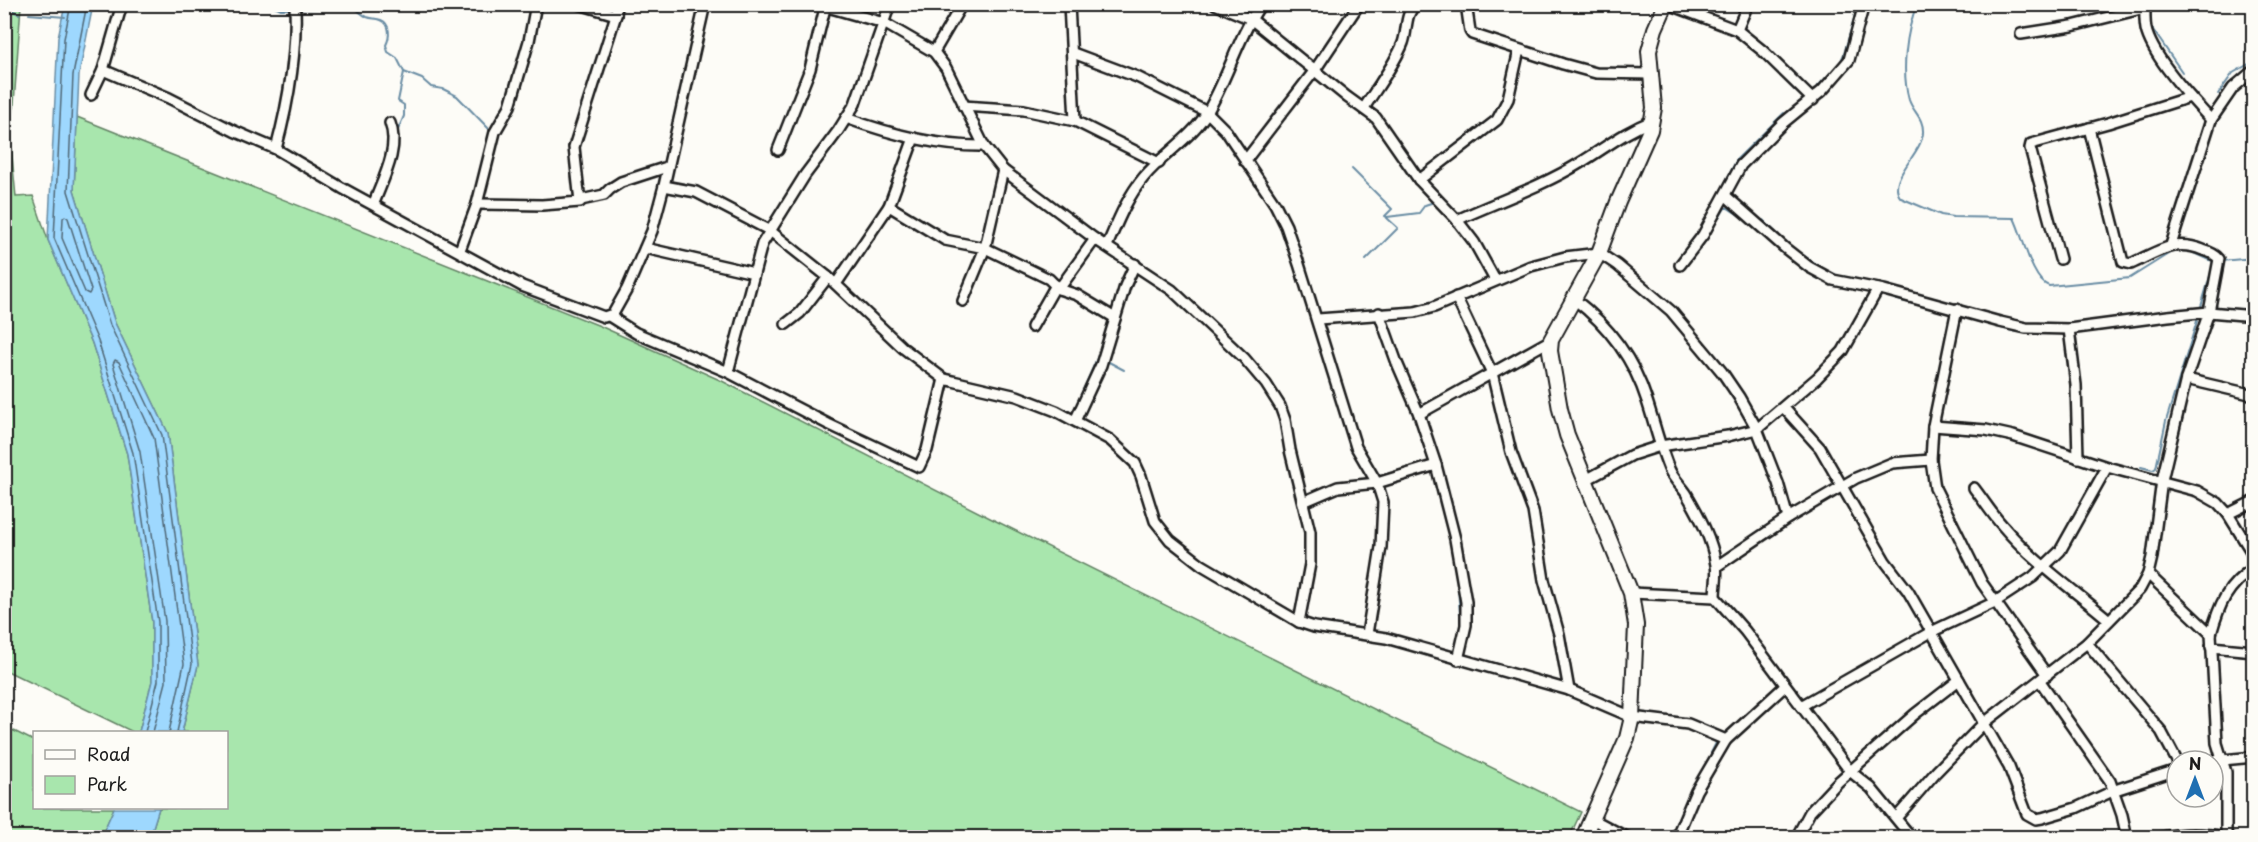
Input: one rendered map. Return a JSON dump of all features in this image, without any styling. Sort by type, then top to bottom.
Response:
[{"type":"main road","points":[[1583,837],[1593,819],[1627,738],[1632,717],[1636,625],[1631,593],[1567,435],[1550,351],[1551,339],[1599,253],[1618,202],[1640,157],[1654,108],[1649,51],[1655,28],[1667,4]]},
{"type":"street","points":[[91,95],[103,70],[122,4]]},
{"type":"street","points":[[276,149],[287,106],[294,60],[295,4]]},
{"type":"street","points":[[460,250],[477,204],[494,135],[510,106],[536,4]]},
{"type":"street","points":[[579,4],[616,15]]},
{"type":"street","points":[[581,200],[574,147],[616,15],[617,4]]},
{"type":"street","points":[[103,70],[276,149],[342,188],[374,203],[522,286],[604,317],[613,314],[645,248],[664,186],[705,4]]},
{"type":"street","points":[[728,372],[762,244],[805,175],[855,104],[890,4]]},
{"type":"street","points":[[934,52],[962,4]]},
{"type":"street","points":[[1069,4],[1075,121]]},
{"type":"street","points":[[1215,4],[1229,7],[1251,19],[1376,118],[1388,132],[1419,180],[1457,220],[1474,242],[1495,280]]},
{"type":"street","points":[[1107,246],[1144,177],[1181,144],[1207,112],[1251,19],[1261,4]]},
{"type":"street","points":[[1245,161],[1315,70],[1359,4]]},
{"type":"street","points":[[1364,108],[1402,44],[1407,15],[1417,4]]},
{"type":"street","points":[[1466,4],[1472,34],[1596,73],[1650,74]]},
{"type":"street","points":[[1667,4],[1737,30],[1763,51],[1813,100]]},
{"type":"street","points":[[1737,30],[1748,4]]},
{"type":"street","points":[[1680,265],[1703,235],[1741,165],[1783,123],[1834,80],[1849,60],[1864,4]]},
{"type":"street","points":[[778,150],[810,69],[823,5],[884,23],[934,52],[946,68],[984,146],[1003,170],[1095,239],[1172,290],[1244,358],[1266,384],[1282,413],[1310,532],[1310,564],[1299,622]]},
{"type":"street","points":[[2021,34],[2072,26],[2145,6],[2145,21],[2151,42],[2190,97],[2211,120]]},
{"type":"street","points":[[1419,180],[1497,120],[1508,99],[1519,50]]},
{"type":"street","points":[[1073,53],[1137,77],[1207,112],[1226,131],[1275,204],[1286,226],[1318,319],[1356,447],[1377,483],[1383,502],[1384,519],[1367,634]]},
{"type":"street","points":[[2171,245],[2211,120],[2233,88],[2253,70]]},
{"type":"street","points":[[2060,259],[2030,148],[2031,144],[2190,97]]},
{"type":"street","points":[[963,106],[1024,110],[1075,121],[1159,163]]},
{"type":"street","points":[[846,118],[914,138],[952,146],[984,146]]},
{"type":"street","points":[[1457,220],[1532,189],[1580,164],[1623,134],[1652,121]]},
{"type":"street","points":[[374,203],[387,171],[393,141],[390,123]]},
{"type":"street","points":[[1896,817],[1983,724],[2087,643],[2140,589],[2148,574],[2162,480],[2186,379],[2209,312],[2219,260],[2212,253],[2193,245],[2171,245],[2131,264],[2123,262],[2088,128]]},
{"type":"street","points":[[836,284],[889,206],[914,138]]},
{"type":"street","points":[[477,204],[579,203],[581,200],[603,195],[621,182],[667,167]]},
{"type":"street","points":[[963,301],[986,248],[1003,170]]},
{"type":"street","points":[[664,186],[696,192],[769,230],[836,284],[903,348],[944,379],[1017,396],[1056,411],[1110,440],[1135,462],[1155,521],[1170,540],[1202,565],[1299,622],[1323,629],[1367,634],[1569,690],[1632,717],[1688,724],[1726,740]]},
{"type":"street","points":[[1726,196],[1786,249],[1809,267],[1833,280],[1878,289],[2000,322],[2026,327],[2069,329],[2168,315],[2209,312],[2253,316]]},
{"type":"street","points":[[889,206],[945,240],[986,248],[1023,265],[1115,318]]},
{"type":"street","points":[[1032,327],[1058,287],[1095,239]]},
{"type":"street","points":[[645,248],[696,262],[754,273]]},
{"type":"street","points":[[1318,319],[1415,312],[1434,308],[1495,280],[1545,262],[1599,253],[1617,265],[1671,311],[1722,372],[1757,429],[1778,483],[1788,518]]},
{"type":"street","points":[[1075,421],[1101,364],[1125,286],[1136,264]]},
{"type":"street","points":[[786,324],[800,313],[828,277]]},
{"type":"street","points":[[1584,481],[1632,455],[1660,446],[1728,436],[1757,429],[1784,408],[1843,351],[1878,289]]},
{"type":"street","points":[[1456,297],[1492,373],[1511,452],[1533,511],[1544,580],[1559,634],[1569,690]]},
{"type":"street","points":[[1574,299],[1591,312],[1610,332],[1633,366],[1647,399],[1660,446],[1671,473],[1699,516],[1709,537],[1717,566],[1715,597]]},
{"type":"street","points":[[1957,309],[1933,426],[1931,460],[1935,488],[1982,583],[2115,790],[2127,837]]},
{"type":"street","points":[[1379,313],[1419,414],[1436,465],[1455,539],[1466,602],[1466,625],[1458,660]]},
{"type":"street","points":[[609,316],[636,333],[728,372],[828,424],[920,467],[927,450],[944,379]]},
{"type":"street","points":[[2069,329],[2076,384],[2078,458]]},
{"type":"street","points":[[1419,414],[1551,339]]},
{"type":"street","points":[[2186,379],[2253,395]]},
{"type":"street","points":[[1784,408],[1820,448],[1885,561],[1908,591],[2009,767],[2023,808],[2031,817],[2042,818],[2076,808],[2115,790],[2165,774]]},
{"type":"street","points":[[1933,426],[1986,430],[2013,436],[2107,467],[2197,491],[2218,503],[2228,514],[2253,556]]},
{"type":"street","points":[[1717,566],[1788,518],[1873,470],[1892,463],[1931,460]]},
{"type":"street","points":[[1303,502],[1338,487],[1377,483],[1436,465]]},
{"type":"street","points":[[1801,706],[1931,632],[1995,602],[2045,568],[2060,551],[2107,467]]},
{"type":"street","points":[[1974,488],[2003,526],[2045,568],[2109,620]]},
{"type":"street","points":[[2228,514],[2253,501]]},
{"type":"street","points":[[2219,749],[2217,743],[2211,634],[2219,606],[2227,592],[2236,581],[2253,568]]},
{"type":"street","points":[[2148,574],[2211,634]]},
{"type":"street","points":[[1631,593],[1715,597],[1745,631],[1850,771],[1871,788],[1912,837]]},
{"type":"street","points":[[2087,643],[2161,731],[2171,749]]},
{"type":"street","points":[[2211,647],[2253,651]]},
{"type":"street","points":[[1796,837],[1810,812],[1850,771],[1915,714],[1959,680]]},
{"type":"street","points":[[1676,837],[1696,791],[1726,740],[1785,686]]},
{"type":"street","points":[[2225,758],[2253,757]]},
{"type":"street","points":[[2159,837],[2190,833],[2228,837],[2228,794],[2225,772]]},
{"type":"street","points":[[1593,819],[1628,837]]},
{"type":"green space","points":[[4,5],[21,5],[11,146],[16,197],[33,196],[48,240],[92,343],[127,454],[152,622],[152,681],[139,731],[131,731],[5,670]]},
{"type":"green space","points":[[77,117],[600,326],[722,381],[990,518],[1581,812],[1569,838],[150,837],[159,809],[228,809],[228,731],[182,731],[198,665],[168,433],[115,323],[74,190]]},
{"type":"green space","points":[[4,726],[33,740],[33,809],[114,809],[101,837],[5,837]]},
{"type":"water","points":[[65,5],[93,5],[79,75],[74,190],[115,323],[168,433],[198,665],[182,731],[139,731],[152,681],[152,622],[127,454],[92,343],[48,240],[58,37]]},
{"type":"water","points":[[114,809],[159,809],[150,837],[101,837]]},
{"type":"waterway","points":[[270,4],[281,9],[292,9]]},
{"type":"waterway","points":[[298,9],[321,8],[333,4]]},
{"type":"waterway","points":[[351,4],[365,16],[387,24],[388,52],[397,58],[404,72],[422,79],[431,87],[443,89],[457,96],[491,131]]},
{"type":"waterway","points":[[1818,86],[1840,63],[1858,4]]},
{"type":"waterway","points":[[1917,4],[1908,39],[1905,77],[1909,100],[1922,123],[1923,133],[1898,183],[1897,191],[1901,198],[1941,215],[2014,218],[2032,266],[2037,275],[2049,286],[2130,278],[2173,251]]},
{"type":"waterway","points":[[2150,4],[2151,27],[2182,72]]},
{"type":"waterway","points":[[4,6],[19,14]]},
{"type":"waterway","points":[[29,14],[65,17]]},
{"type":"waterway","points":[[1376,79],[1389,61]]},
{"type":"waterway","points":[[2218,94],[2233,73],[2254,61]]},
{"type":"waterway","points":[[397,132],[404,116],[404,105],[398,101],[404,72]]},
{"type":"waterway","points":[[1725,183],[1737,159],[1784,113]]},
{"type":"waterway","points":[[1352,169],[1392,209],[1385,216],[1387,217]]},
{"type":"waterway","points":[[1387,217],[1419,213],[1425,205],[1434,202]]},
{"type":"waterway","points":[[1719,218],[1725,208],[1728,208],[1748,221]]},
{"type":"waterway","points":[[1366,260],[1398,228],[1387,218]]},
{"type":"waterway","points":[[1763,220],[1791,247],[1827,271],[1857,279],[1857,281]]},
{"type":"waterway","points":[[2187,250],[2215,261]]},
{"type":"waterway","points":[[1677,260],[1682,255]]},
{"type":"waterway","points":[[1788,256],[1817,278],[1828,282]]},
{"type":"waterway","points":[[2221,261],[2254,258]]},
{"type":"waterway","points":[[2200,310],[2213,266]]},
{"type":"waterway","points":[[1894,299],[1935,309]]},
{"type":"waterway","points":[[2141,467],[2153,470],[2156,468],[2166,421],[2197,321],[2197,319],[2181,319]]},
{"type":"waterway","points":[[2154,322],[2169,320]]},
{"type":"waterway","points":[[1987,323],[2022,332],[2057,333]]},
{"type":"waterway","points":[[1074,411],[1098,356],[1101,357]]},
{"type":"waterway","points":[[1105,360],[1124,370]]},
{"type":"waterway","points":[[1385,539],[1388,518]]},
{"type":"waterway","points":[[1458,588],[1460,615]]},
{"type":"waterway","points":[[1711,753],[1717,741],[1715,740]]},
{"type":"waterway","points":[[1605,805],[1609,796]]}]
